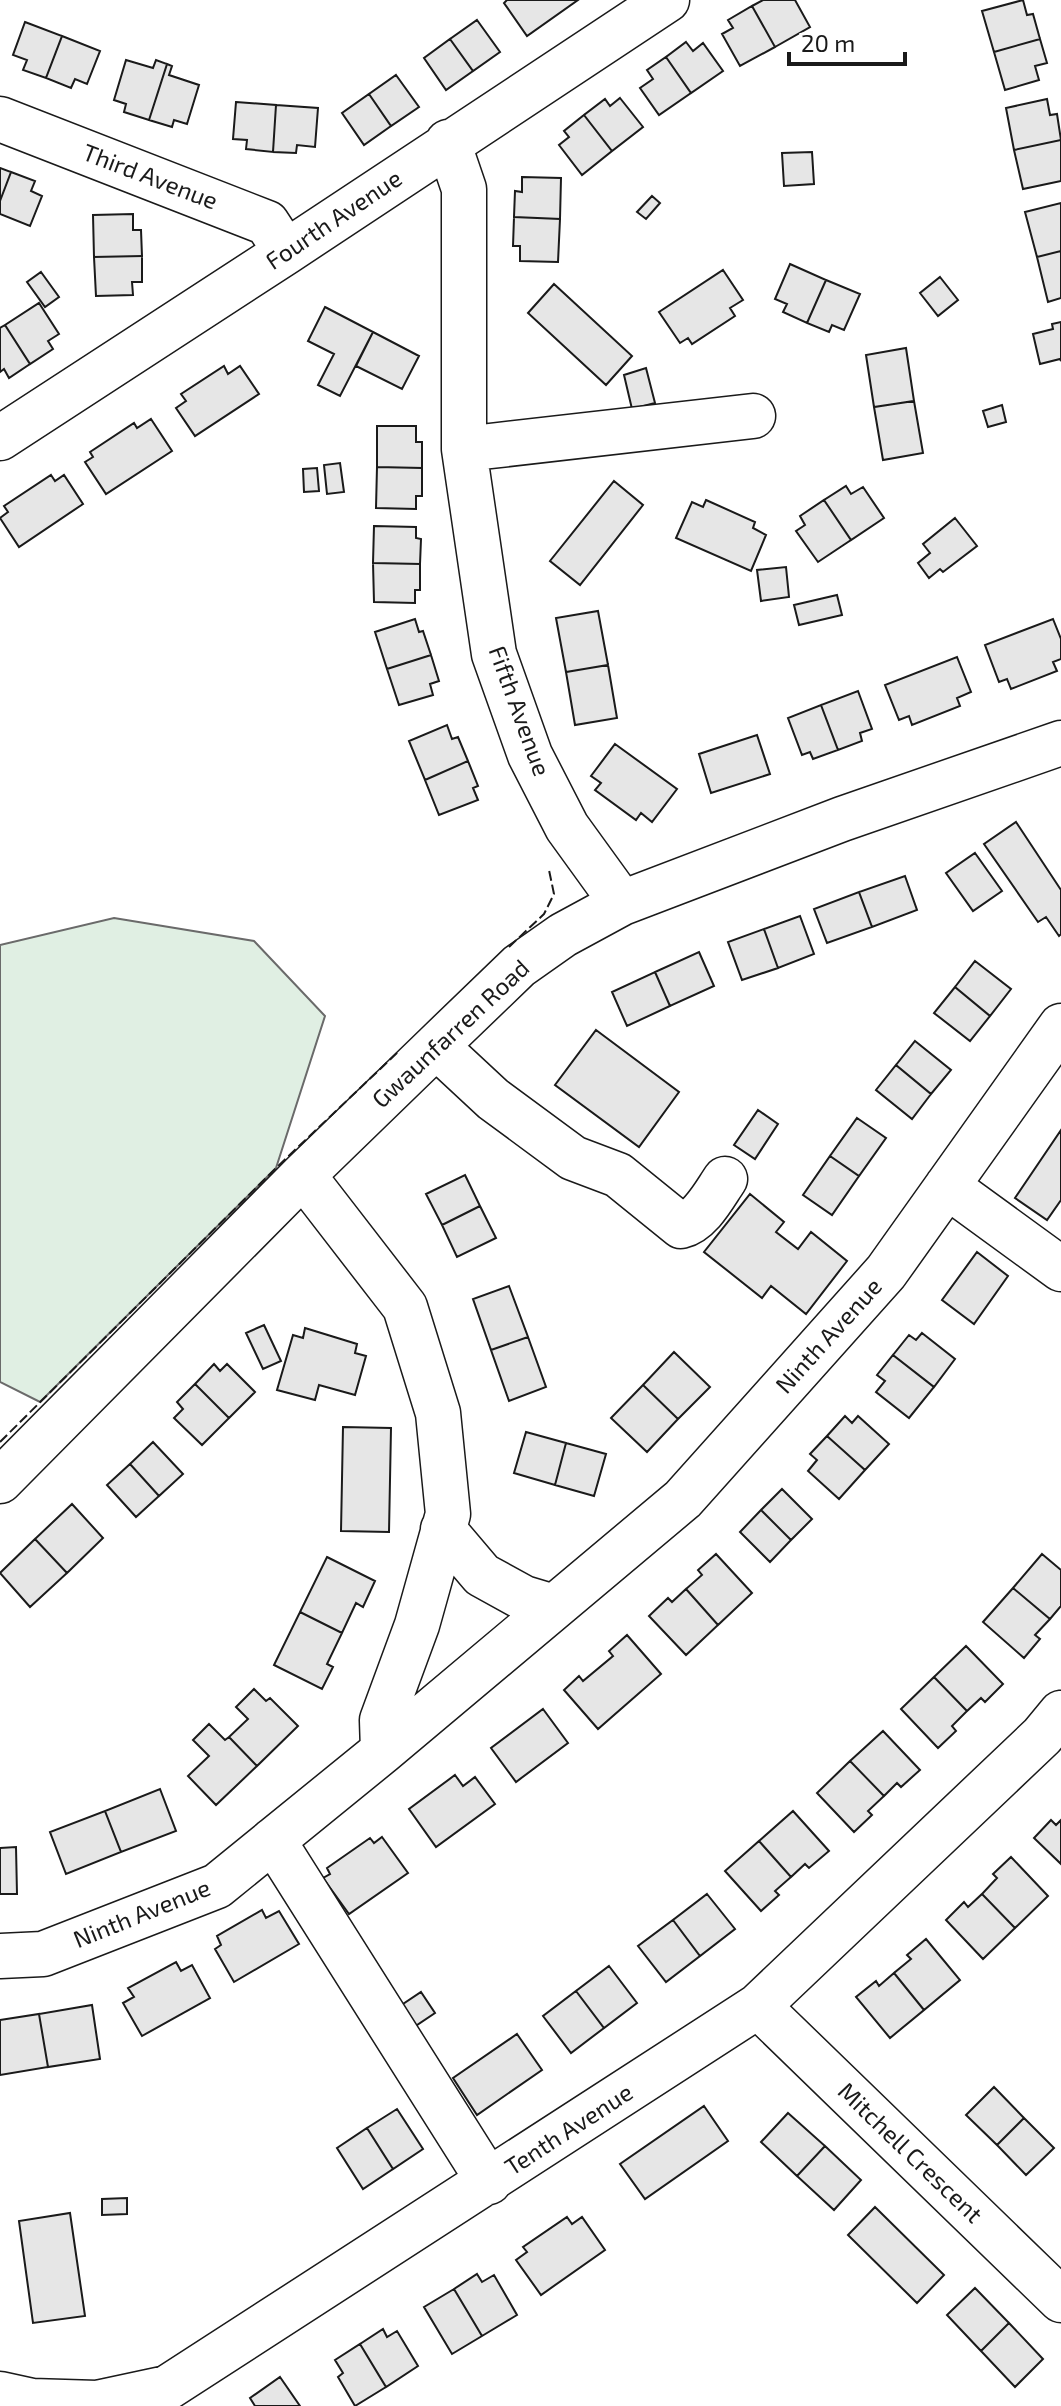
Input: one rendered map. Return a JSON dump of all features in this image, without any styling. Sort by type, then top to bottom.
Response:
[{"type":"street","name":"Fourth Avenue","points":[[0,438],[667,0]]},
{"type":"street","name":"Third Avenue","points":[[0,119],[267,223],[286,252]]},
{"type":"street","name":"Fifth Avenue","points":[[448,142],[464,189],[464,449],[494,654],[530,755],[542,779],[567,827],[622,903]]},
{"type":"street","points":[[464,449],[753,416]]},
{"type":"street","name":"Gwaunfarren Road","points":[[0,1481],[303,1175],[436,1046],[519,966],[563,935],[622,903],[842,819],[1061,743]]},
{"type":"street","name":"Ninth Avenue","points":[[0,1956],[43,1954],[217,1886],[683,1499],[886,1272],[1061,1026]]},
{"type":"street","points":[[436,1046],[493,1099],[573,1158],[618,1175],[681,1226],[688,1225],[704,1209],[725,1179]]},
{"type":"street","points":[[303,1175],[405,1307],[438,1413],[448,1514],[417,1625],[382,1720],[383,1751]]},
{"type":"street","points":[[947,1186],[1061,1269]]},
{"type":"street","points":[[443,1529],[482,1575],[524,1598],[554,1607]]},
{"type":"street","name":"Tenth Avenue","points":[[0,2394],[32,2401],[97,2403],[167,2388],[489,2182],[758,2006],[1042,1736],[1061,1713]]},
{"type":"street","points":[[273,1840],[489,2182]]},
{"type":"street","name":"Mitchell Crescent","points":[[758,2006],[1053,2276]]},
{"type":"green space","points":[[114,918],[254,941],[325,1016],[276,1168],[40,1402],[0,1382],[0,945]]},
{"type":"building","points":[[507,0],[578,0],[527,36],[504,3]]},
{"type":"building","points":[[763,0],[795,0],[810,27],[775,47],[752,6]]},
{"type":"building","points":[[1023,0],[1027,15],[1033,14],[1040,39],[994,52],[982,11]]},
{"type":"building","points":[[752,6],[775,47],[740,66],[722,34],[733,28],[728,20]]},
{"type":"building","points":[[477,20],[500,52],[473,71],[450,39]]},
{"type":"building","points":[[25,22],[62,36],[46,78],[23,70],[27,60],[13,55]]},
{"type":"building","points":[[62,36],[100,51],[87,84],[75,79],[71,88],[46,78]]},
{"type":"building","points":[[450,39],[473,71],[446,90],[424,58]]},
{"type":"building","points":[[1040,39],[1047,63],[1035,66],[1039,80],[1005,90],[994,52]]},
{"type":"building","points":[[686,42],[693,51],[703,43],[723,71],[691,93],[666,57]]},
{"type":"building","points":[[666,57],[691,93],[659,115],[640,88],[653,79],[647,70]]},
{"type":"building","points":[[126,60],[153,68],[156,60],[167,64],[149,120],[124,112],[126,104],[114,100]]},
{"type":"building","points":[[167,64],[172,66],[169,75],[199,85],[187,124],[174,120],[172,127],[149,120]]},
{"type":"building","points":[[396,75],[419,107],[391,126],[369,94]]},
{"type":"building","points":[[369,94],[391,126],[364,145],[342,113]]},
{"type":"building","points":[[620,98],[643,127],[612,151],[584,115],[605,99],[610,106]]},
{"type":"building","points":[[1047,99],[1050,115],[1057,114],[1061,140],[1014,150],[1006,108]]},
{"type":"building","points":[[236,102],[276,105],[273,152],[246,149],[247,140],[233,139]]},
{"type":"building","points":[[276,105],[318,108],[315,147],[297,145],[296,153],[273,152]]},
{"type":"building","points":[[584,115],[612,151],[582,175],[559,145],[569,137],[564,131]]},
{"type":"building","points":[[1061,140],[1061,181],[1023,189],[1014,150]]},
{"type":"building","points":[[812,152],[814,184],[784,186],[782,153]]},
{"type":"building","points":[[0,168],[11,172],[0,201]]},
{"type":"building","points":[[11,172],[35,181],[31,191],[42,196],[30,226],[0,214],[0,201]]},
{"type":"building","points":[[522,177],[561,178],[560,219],[514,217],[515,191],[522,192]]},
{"type":"building","points":[[652,196],[660,203],[646,219],[637,212]]},
{"type":"building","points":[[1061,203],[1061,251],[1037,257],[1025,212]]},
{"type":"building","points":[[133,214],[133,230],[141,230],[142,256],[94,257],[93,215]]},
{"type":"building","points":[[514,217],[560,219],[558,262],[520,261],[520,246],[513,246]]},
{"type":"building","points":[[1061,251],[1061,298],[1048,302],[1037,257]]},
{"type":"building","points":[[142,256],[142,282],[132,282],[133,295],[96,296],[94,257]]},
{"type":"building","points":[[790,264],[826,280],[807,323],[783,312],[787,304],[775,299]]},
{"type":"building","points":[[723,270],[743,300],[730,308],[735,316],[692,344],[688,338],[680,343],[659,312]]},
{"type":"building","points":[[41,272],[59,297],[45,307],[27,282]]},
{"type":"building","points":[[940,277],[958,300],[938,316],[920,293]]},
{"type":"building","points":[[826,280],[860,294],[844,330],[832,325],[829,332],[807,323]]},
{"type":"building","points":[[554,284],[632,356],[606,385],[528,313]]},
{"type":"building","points":[[39,303],[59,334],[48,341],[53,349],[30,364],[5,325]]},
{"type":"building","points":[[325,307],[373,332],[340,396],[318,385],[334,354],[308,341]]},
{"type":"building","points":[[1061,322],[1061,361],[1040,364],[1033,334],[1053,329],[1052,324]]},
{"type":"building","points":[[5,325],[30,364],[9,378],[4,369],[0,372],[0,328]]},
{"type":"building","points":[[373,332],[419,356],[402,389],[356,366]]},
{"type":"building","points":[[906,348],[914,401],[874,407],[866,355]]},
{"type":"building","points":[[224,366],[228,374],[240,366],[259,394],[195,436],[176,408],[186,401],[181,394]]},
{"type":"building","points":[[646,368],[655,403],[632,409],[624,375]]},
{"type":"building","points":[[914,401],[923,453],[883,460],[874,407]]},
{"type":"building","points":[[1002,405],[1006,422],[988,427],[983,411]]},
{"type":"building","points":[[151,419],[172,451],[106,494],[85,462],[93,457],[90,452],[134,423],[137,428]]},
{"type":"building","points":[[377,426],[416,426],[416,442],[422,442],[422,468],[377,467]]},
{"type":"building","points":[[340,463],[344,492],[327,494],[324,465]]},
{"type":"building","points":[[377,467],[422,468],[422,496],[416,496],[416,509],[376,508]]},
{"type":"building","points":[[317,468],[319,491],[304,492],[303,469]]},
{"type":"building","points":[[51,475],[55,481],[64,475],[83,504],[19,547],[0,518],[8,512],[4,506]]},
{"type":"building","points":[[614,481],[643,505],[580,585],[550,561]]},
{"type":"building","points":[[846,486],[851,494],[863,487],[884,518],[851,540],[824,500]]},
{"type":"building","points":[[706,500],[755,522],[753,528],[766,535],[751,571],[676,538],[692,502],[703,507]]},
{"type":"building","points":[[824,500],[851,540],[818,562],[796,531],[805,525],[800,516]]},
{"type":"building","points":[[955,518],[977,546],[943,572],[940,569],[929,578],[918,563],[930,553],[923,544]]},
{"type":"building","points":[[374,526],[416,527],[416,538],[421,539],[420,564],[373,563]]},
{"type":"building","points":[[373,563],[420,564],[420,590],[415,590],[415,603],[374,602]]},
{"type":"building","points":[[786,567],[789,597],[761,601],[757,570]]},
{"type":"building","points":[[837,595],[842,615],[799,625],[794,605]]},
{"type":"building","points":[[598,611],[608,665],[566,672],[556,618]]},
{"type":"building","points":[[415,619],[419,632],[423,631],[431,655],[387,669],[375,632]]},
{"type":"building","points":[[1053,619],[1061,639],[1061,659],[1053,662],[1057,671],[1011,689],[1007,679],[999,682],[985,645]]},
{"type":"building","points":[[431,655],[439,681],[430,684],[433,695],[399,705],[387,669]]},
{"type":"building","points":[[957,657],[971,692],[957,698],[960,706],[912,725],[909,716],[899,720],[885,685]]},
{"type":"building","points":[[608,665],[617,718],[575,725],[566,672]]},
{"type":"building","points":[[858,691],[872,729],[860,733],[862,741],[838,750],[821,705]]},
{"type":"building","points":[[821,705],[838,750],[813,759],[810,752],[802,755],[788,718]]},
{"type":"building","points":[[447,725],[452,739],[458,737],[468,761],[425,780],[409,741]]},
{"type":"building","points":[[757,735],[770,774],[711,793],[699,754]]},
{"type":"building","points":[[615,744],[677,789],[652,822],[641,813],[636,820],[595,790],[601,783],[591,776]]},
{"type":"building","points":[[468,761],[478,786],[473,788],[478,800],[439,815],[425,780]]},
{"type":"building","points":[[1016,822],[1061,890],[1059,936],[1046,917],[1038,922],[984,844]]},
{"type":"building","points":[[975,853],[1002,891],[973,911],[946,873]]},
{"type":"building","points":[[905,876],[917,910],[872,927],[859,892]]},
{"type":"building","points":[[859,892],[872,927],[827,943],[814,909]]},
{"type":"building","points":[[800,916],[814,954],[778,968],[764,929]]},
{"type":"building","points":[[764,929],[778,968],[742,980],[728,942]]},
{"type":"building","points":[[699,952],[714,986],[670,1006],[655,972]]},
{"type":"building","points":[[975,961],[1011,989],[990,1016],[955,987]]},
{"type":"building","points":[[655,972],[670,1006],[627,1026],[612,992]]},
{"type":"building","points":[[955,987],[990,1016],[970,1041],[934,1013]]},
{"type":"building","points":[[596,1030],[679,1092],[639,1147],[555,1085]]},
{"type":"building","points":[[915,1041],[951,1070],[931,1094],[896,1065]]},
{"type":"building","points":[[896,1065],[931,1094],[912,1119],[876,1090]]},
{"type":"building","points":[[758,1110],[778,1124],[755,1159],[734,1145]]},
{"type":"building","points":[[857,1118],[886,1138],[859,1176],[830,1156]]},
{"type":"building","points":[[1061,1130],[1061,1200],[1047,1220],[1015,1198]]},
{"type":"building","points":[[830,1156],[859,1176],[832,1215],[803,1195]]},
{"type":"building","points":[[465,1175],[480,1206],[442,1225],[426,1194]]},
{"type":"building","points":[[750,1194],[784,1222],[776,1232],[798,1249],[811,1232],[847,1261],[806,1314],[771,1286],[762,1298],[704,1252]]},
{"type":"building","points":[[480,1206],[496,1238],[457,1257],[442,1225]]},
{"type":"building","points":[[977,1252],[1008,1276],[974,1324],[942,1300]]},
{"type":"building","points":[[509,1286],[528,1337],[491,1350],[473,1299]]},
{"type":"building","points":[[264,1325],[281,1361],[263,1369],[246,1333]]},
{"type":"building","points":[[305,1328],[357,1344],[355,1353],[366,1356],[355,1395],[319,1385],[315,1400],[277,1390],[293,1335],[303,1338]]},
{"type":"building","points":[[922,1333],[955,1359],[934,1387],[893,1355],[909,1335],[916,1340]]},
{"type":"building","points":[[528,1337],[546,1387],[509,1401],[491,1350]]},
{"type":"building","points":[[674,1352],[710,1387],[678,1419],[643,1385]]},
{"type":"building","points":[[893,1355],[934,1387],[909,1418],[876,1392],[885,1381],[877,1375]]},
{"type":"building","points":[[214,1364],[220,1371],[227,1364],[255,1392],[229,1418],[195,1384]]},
{"type":"building","points":[[195,1384],[229,1418],[202,1445],[174,1418],[183,1409],[177,1402]]},
{"type":"building","points":[[643,1385],[678,1419],[647,1452],[611,1418]]},
{"type":"building","points":[[845,1416],[852,1423],[858,1416],[889,1444],[865,1470],[827,1436]]},
{"type":"building","points":[[343,1427],[391,1428],[389,1532],[341,1531]]},
{"type":"building","points":[[526,1432],[566,1443],[555,1485],[514,1473]]},
{"type":"building","points":[[827,1436],[865,1470],[839,1499],[808,1471],[817,1460],[810,1454]]},
{"type":"building","points":[[153,1442],[183,1474],[159,1496],[130,1464]]},
{"type":"building","points":[[566,1443],[606,1454],[594,1496],[555,1485]]},
{"type":"building","points":[[130,1464],[159,1496],[136,1517],[107,1485]]},
{"type":"building","points":[[782,1489],[812,1519],[791,1540],[761,1510]]},
{"type":"building","points":[[72,1504],[103,1538],[67,1573],[35,1539]]},
{"type":"building","points":[[761,1510],[791,1540],[770,1562],[740,1532]]},
{"type":"building","points":[[35,1539],[67,1573],[30,1607],[0,1573]]},
{"type":"building","points":[[716,1554],[752,1593],[718,1625],[686,1589],[702,1575],[698,1570]]},
{"type":"building","points":[[1042,1554],[1061,1570],[1061,1606],[1050,1619],[1013,1588]]},
{"type":"building","points":[[327,1557],[375,1581],[363,1607],[356,1603],[342,1633],[300,1612]]},
{"type":"building","points":[[1013,1588],[1050,1619],[1035,1635],[1040,1639],[1024,1658],[983,1622]]},
{"type":"building","points":[[686,1589],[718,1625],[686,1655],[649,1616],[668,1598],[672,1602]]},
{"type":"building","points":[[300,1612],[342,1633],[327,1664],[333,1667],[322,1689],[274,1665]]},
{"type":"building","points":[[627,1635],[661,1674],[598,1729],[564,1690],[579,1676],[583,1681],[613,1656],[609,1651]]},
{"type":"building","points":[[966,1646],[1003,1684],[985,1702],[981,1698],[967,1711],[934,1677]]},
{"type":"building","points":[[934,1677],[967,1711],[952,1726],[956,1731],[938,1748],[901,1709]]},
{"type":"building","points":[[254,1689],[266,1701],[270,1698],[298,1726],[257,1766],[229,1737],[248,1719],[236,1707]]},
{"type":"building","points":[[543,1709],[568,1743],[516,1782],[491,1748]]},
{"type":"building","points":[[209,1724],[225,1740],[229,1737],[257,1766],[216,1805],[188,1776],[209,1756],[193,1740]]},
{"type":"building","points":[[883,1731],[920,1770],[901,1787],[897,1783],[884,1796],[850,1761]]},
{"type":"building","points":[[850,1761],[884,1796],[868,1811],[872,1815],[854,1832],[817,1793]]},
{"type":"building","points":[[455,1775],[463,1786],[475,1777],[495,1804],[436,1847],[409,1809]]},
{"type":"building","points":[[160,1789],[176,1831],[121,1852],[105,1811]]},
{"type":"building","points":[[105,1811],[121,1852],[66,1874],[50,1832]]},
{"type":"building","points":[[793,1811],[829,1851],[809,1868],[805,1864],[791,1877],[759,1841]]},
{"type":"building","points":[[1051,1820],[1056,1825],[1061,1820],[1061,1864],[1034,1838]]},
{"type":"building","points":[[382,1837],[408,1873],[349,1914],[323,1878],[330,1874],[327,1868],[370,1838],[374,1843]]},
{"type":"building","points":[[759,1841],[791,1877],[775,1891],[779,1895],[761,1911],[725,1871]]},
{"type":"building","points":[[16,1847],[17,1894],[0,1894],[0,1848]]},
{"type":"building","points":[[1011,1857],[1048,1896],[1015,1928],[982,1894],[997,1878],[993,1874]]},
{"type":"building","points":[[707,1894],[735,1929],[700,1956],[673,1920]]},
{"type":"building","points":[[982,1894],[1015,1928],[983,1959],[946,1920],[964,1902],[968,1907]]},
{"type":"building","points":[[262,1910],[266,1918],[279,1911],[299,1944],[234,1982],[215,1949],[221,1945],[217,1936]]},
{"type":"building","points":[[673,1920],[700,1956],[666,1982],[638,1946]]},
{"type":"building","points":[[926,1939],[960,1980],[924,2010],[894,1973],[911,1959],[907,1955]]},
{"type":"building","points":[[176,1962],[181,1971],[192,1965],[210,1998],[142,2036],[123,2003],[134,1997],[128,1988]]},
{"type":"building","points":[[609,1966],[637,2003],[604,2028],[576,1991]]},
{"type":"building","points":[[894,1973],[924,2010],[890,2038],[856,1997],[876,1981],[879,1986]]},
{"type":"building","points":[[576,1991],[604,2028],[571,2053],[543,2016]]},
{"type":"building","points":[[421,1992],[435,2013],[411,2029],[397,2008]]},
{"type":"building","points":[[92,2005],[100,2059],[48,2067],[39,2014]]},
{"type":"building","points":[[39,2014],[48,2067],[0,2075],[0,2020]]},
{"type":"building","points":[[517,2034],[542,2070],[477,2115],[453,2078]]},
{"type":"building","points":[[994,2087],[1024,2118],[997,2145],[966,2115]]},
{"type":"building","points":[[704,2106],[728,2141],[645,2199],[620,2164]]},
{"type":"building","points":[[397,2109],[423,2149],[393,2169],[367,2128]]},
{"type":"building","points":[[788,2113],[825,2146],[797,2176],[761,2142]]},
{"type":"building","points":[[1024,2118],[1054,2148],[1026,2175],[997,2145]]},
{"type":"building","points":[[367,2128],[393,2169],[363,2189],[337,2148]]},
{"type":"building","points":[[825,2146],[861,2180],[834,2210],[797,2176]]},
{"type":"building","points":[[127,2198],[127,2214],[102,2215],[102,2199]]},
{"type":"building","points":[[875,2207],[944,2275],[917,2303],[848,2235]]},
{"type":"building","points":[[70,2213],[85,2316],[33,2323],[19,2221]]},
{"type":"building","points":[[567,2217],[572,2224],[582,2217],[605,2250],[541,2295],[516,2260],[527,2252],[523,2247]]},
{"type":"building","points":[[477,2274],[482,2282],[494,2275],[517,2315],[482,2336],[454,2289]]},
{"type":"building","points":[[975,2288],[1009,2323],[981,2351],[947,2315]]},
{"type":"building","points":[[454,2289],[482,2336],[452,2354],[424,2307]]},
{"type":"building","points":[[1009,2323],[1043,2359],[1015,2387],[981,2351]]},
{"type":"building","points":[[383,2329],[387,2337],[397,2331],[418,2366],[386,2387],[360,2344]]},
{"type":"building","points":[[360,2344],[386,2387],[355,2406],[338,2377],[343,2373],[335,2360]]},
{"type":"building","points":[[280,2377],[300,2406],[255,2406],[250,2398]]},
{"type":"fence","points":[[509,947],[544,914],[554,894],[549,870]]},
{"type":"fence","points":[[0,1442],[276,1168],[398,1052]]}]
